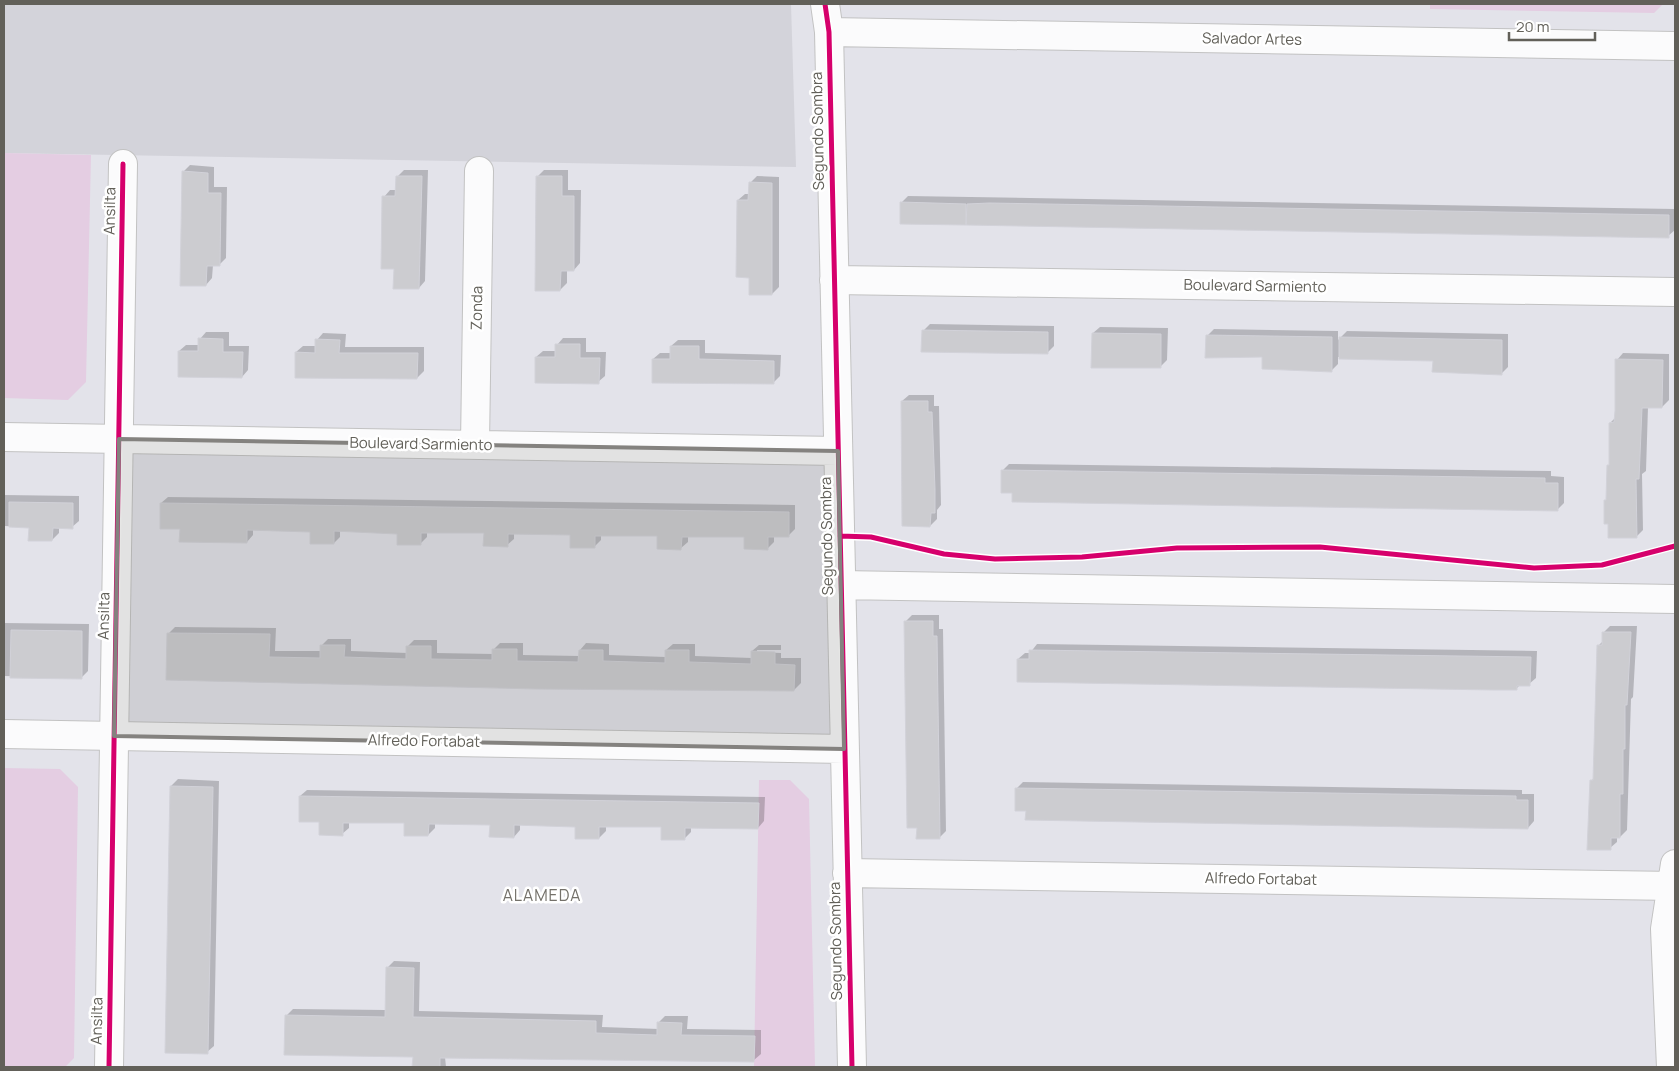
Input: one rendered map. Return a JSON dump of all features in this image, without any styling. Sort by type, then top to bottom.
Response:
[{"type":"street","name":"Segundo Sombra","points":[[825,4],[829,32],[852,1067]]},
{"type":"street","name":"Salvador Artes","points":[[829,32],[1675,46]]},
{"type":"street","name":"Ansilta","points":[[109,1067],[123,164]]},
{"type":"street","name":"Zonda","points":[[475,445],[480,171]]},
{"type":"street","name":"Boulevard Sarmiento","points":[[834,280],[1675,292]]},
{"type":"street","name":"Boulevard Sarmiento","points":[[4,437],[838,451]]},
{"type":"street","points":[[841,585],[1675,599]]},
{"type":"street","name":"Alfredo Fortabat","points":[[4,734],[844,749]]},
{"type":"street","name":"Alfredo Fortabat","points":[[847,873],[1674,879]]},
{"type":"street","points":[[1671,1067],[1665,929],[1674,879]]},
{"type":"highlighted area","points":[[119,439],[838,451],[844,749],[114,736]]},
{"type":"shaded area","points":[[4,4],[791,4],[796,167],[4,153]]},
{"type":"shaded area","points":[[1430,4],[1663,4],[1654,13],[1430,9]]},
{"type":"shaded area","points":[[4,153],[91,155],[86,382],[68,400],[4,398]]},
{"type":"shaded area","points":[[4,768],[60,769],[78,787],[74,1058],[65,1067],[4,1067]]},
{"type":"shaded area","points":[[759,780],[790,780],[809,799],[815,1067],[754,1067]]},
{"type":"building","points":[[182,171],[208,173],[208,193],[221,193],[220,266],[207,266],[206,286],[180,286]]},
{"type":"building","points":[[396,176],[422,176],[419,289],[393,289],[394,269],[381,269],[382,196],[395,196]]},
{"type":"building","points":[[536,176],[562,176],[562,196],[574,196],[574,271],[561,271],[560,291],[535,291]]},
{"type":"building","points":[[749,182],[772,183],[772,295],[749,295],[749,278],[736,277],[737,200],[748,200]]},
{"type":"building","points":[[900,202],[966,204],[966,225],[900,224]]},
{"type":"building","points":[[967,204],[1669,215],[1669,238],[966,225]]},
{"type":"building","points":[[922,330],[1048,332],[1048,354],[921,352]]},
{"type":"building","points":[[1092,333],[1161,334],[1161,368],[1091,368]]},
{"type":"building","points":[[1206,335],[1332,337],[1332,372],[1262,369],[1262,357],[1205,358]]},
{"type":"building","points":[[1339,337],[1502,340],[1502,375],[1432,372],[1433,361],[1339,359]]},
{"type":"building","points":[[198,338],[223,339],[223,352],[243,352],[242,378],[178,377],[178,351],[198,351]]},
{"type":"building","points":[[315,339],[340,340],[339,353],[418,353],[417,379],[295,378],[295,352],[315,353]]},
{"type":"building","points":[[555,344],[580,344],[580,358],[600,358],[599,384],[535,383],[535,357],[555,357]]},
{"type":"building","points":[[670,346],[699,346],[699,359],[774,361],[774,384],[652,383],[652,359],[670,359]]},
{"type":"building","points":[[1615,359],[1663,360],[1662,408],[1642,408],[1639,479],[1636,479],[1637,538],[1608,538],[1608,524],[1604,524],[1604,500],[1606,500],[1607,465],[1609,465],[1609,423],[1614,422],[1615,411]]},
{"type":"building","points":[[901,401],[928,401],[928,412],[932,412],[935,513],[931,513],[930,527],[902,526]]},
{"type":"building","points":[[1001,470],[1545,478],[1545,483],[1558,483],[1558,511],[1012,502],[1012,493],[1001,493]]},
{"type":"building","points":[[9,502],[73,503],[73,529],[53,528],[52,541],[28,541],[29,528],[9,527]]},
{"type":"building","points":[[160,503],[789,512],[789,537],[768,537],[768,550],[744,549],[744,537],[682,537],[681,550],[657,549],[657,536],[595,536],[595,548],[570,548],[570,535],[508,534],[508,547],[483,546],[484,533],[421,533],[421,545],[397,545],[397,534],[334,531],[334,544],[310,544],[310,532],[247,530],[247,543],[179,542],[180,529],[160,529]]},
{"type":"building","points":[[904,621],[933,621],[933,636],[937,636],[940,839],[916,839],[917,828],[907,828]]},
{"type":"building","points":[[11,630],[82,631],[82,679],[10,678]]},
{"type":"building","points":[[1602,632],[1631,632],[1627,705],[1625,705],[1623,794],[1620,794],[1620,838],[1611,838],[1611,850],[1587,850],[1590,780],[1593,780],[1597,645],[1602,645]]},
{"type":"building","points":[[167,633],[270,634],[269,657],[320,658],[320,645],[345,645],[344,657],[406,659],[406,646],[431,646],[431,659],[492,660],[492,649],[517,649],[517,661],[578,662],[579,650],[603,650],[603,661],[665,663],[665,650],[689,650],[689,662],[751,664],[751,651],[775,652],[775,664],[795,665],[794,691],[536,689],[166,680]]},
{"type":"building","points":[[1029,650],[1531,657],[1530,686],[1517,686],[1517,690],[1493,690],[1017,682],[1017,659],[1029,659]]},
{"type":"building","points":[[170,786],[213,787],[208,1054],[165,1053]]},
{"type":"building","points":[[1015,788],[1516,796],[1516,800],[1528,800],[1528,829],[1025,820],[1026,811],[1015,811]]},
{"type":"building","points":[[299,796],[759,803],[758,829],[685,828],[685,840],[661,840],[661,827],[599,827],[599,839],[575,839],[575,827],[514,825],[514,838],[489,837],[490,825],[429,824],[428,836],[404,836],[404,823],[343,823],[343,836],[319,835],[319,822],[299,822]]},
{"type":"building","points":[[386,967],[414,968],[413,1017],[596,1021],[596,1033],[657,1035],[657,1022],[682,1023],[681,1035],[755,1036],[754,1062],[440,1058],[440,1067],[412,1067],[413,1057],[284,1055],[285,1015],[385,1017]]},
{"type":"cycle path","points":[[825,4],[829,32],[852,1067]]},
{"type":"cycle path","points":[[109,1067],[123,164]]},
{"type":"cycle path","points":[[840,536],[871,537],[944,554],[995,559],[1082,557],[1177,548],[1320,547],[1534,568],[1602,565],[1675,546]]},
{"type":"district","name":"ALAMEDA","points":[[542,895]]}]
